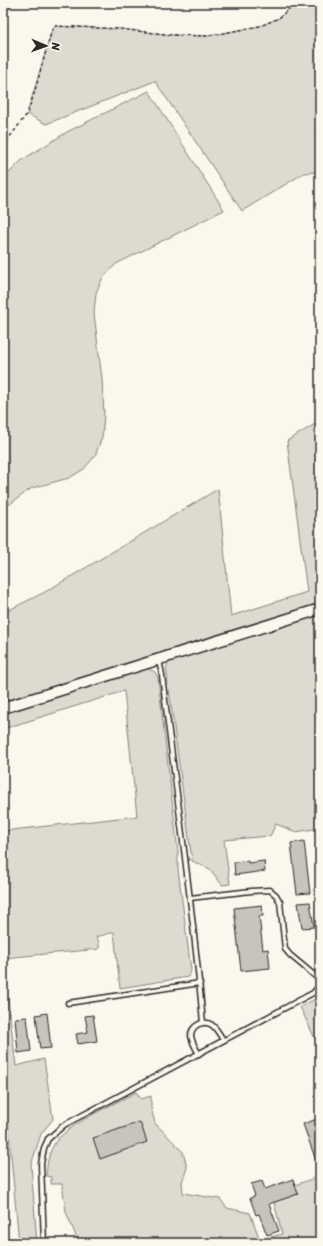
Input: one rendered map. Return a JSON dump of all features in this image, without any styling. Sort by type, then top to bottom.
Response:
[{"type":"street","points":[[3,708],[320,610]]},
{"type":"lane","points":[[159,660],[190,898],[203,1023]]},
{"type":"lane","points":[[190,898],[270,890],[276,895],[280,902],[285,949],[320,980]]},
{"type":"lane","points":[[68,1003],[200,983]]},
{"type":"lane","points":[[44,1243],[41,1164],[44,1148],[48,1139],[64,1125],[313,993],[320,985]]},
{"type":"lane","points":[[199,1054],[193,1042],[192,1033],[197,1025],[203,1023],[213,1026],[223,1040]]},
{"type":"path","points":[[3,146],[27,114],[51,33],[55,26],[120,29],[173,35],[208,36],[260,26],[279,18],[295,3]]},
{"type":"shaded area","points":[[3,3],[15,3],[3,15]]},
{"type":"shaded area","points":[[295,3],[320,3],[320,172],[304,173],[242,211],[155,81],[46,124],[27,114],[51,33],[55,26],[120,29],[173,35],[208,36],[260,26],[279,18]]},
{"type":"shaded area","points":[[149,91],[224,210],[116,264],[102,279],[96,293],[94,313],[102,379],[104,415],[102,437],[95,456],[84,469],[69,478],[32,488],[3,509],[3,179],[22,160],[67,132]]},
{"type":"shaded area","points":[[320,421],[320,605],[3,704],[3,613],[45,592],[218,489],[231,616],[307,592],[287,441]]},
{"type":"shaded area","points":[[320,613],[320,828],[296,832],[276,824],[270,836],[224,840],[230,884],[222,885],[210,869],[192,861],[166,668],[172,660]]},
{"type":"shaded area","points":[[147,668],[155,672],[158,678],[178,852],[178,869],[191,970],[188,977],[120,988],[114,932],[96,937],[99,942],[99,949],[3,958],[3,831],[137,816],[124,691],[3,729],[3,712]]},
{"type":"shaded area","points":[[3,958],[16,1066],[44,1059],[53,1119],[41,1134],[31,1165],[37,1243],[19,1243],[8,1124],[3,1120]]},
{"type":"shaded area","points":[[317,998],[320,1004],[320,1049],[300,1007]]},
{"type":"shaded area","points":[[136,1092],[141,1099],[151,1096],[151,1108],[155,1123],[183,1152],[187,1168],[182,1182],[183,1193],[220,1199],[227,1208],[250,1213],[260,1240],[282,1234],[274,1202],[298,1194],[295,1185],[320,1176],[320,1243],[79,1243],[66,1212],[62,1184],[51,1184],[51,1177],[46,1176],[51,1150],[59,1138],[68,1130],[103,1109]]},
{"type":"building","points":[[304,841],[310,893],[297,894],[291,843]]},
{"type":"building","points":[[248,861],[248,863],[264,861],[265,871],[235,875],[234,862]]},
{"type":"building","points":[[310,902],[314,927],[302,928],[298,903]]},
{"type":"building","points":[[262,905],[263,916],[259,916],[263,950],[268,949],[270,968],[241,971],[234,908]]},
{"type":"building","points":[[47,1013],[51,1048],[40,1049],[36,1015]]},
{"type":"building","points":[[93,1015],[97,1041],[78,1044],[76,1034],[88,1032],[85,1016]]},
{"type":"building","points":[[27,1017],[31,1051],[18,1053],[15,1018]]},
{"type":"building","points":[[320,1118],[320,1172],[303,1124]]},
{"type":"building","points":[[140,1122],[147,1142],[100,1159],[93,1138]]},
{"type":"building","points":[[293,1179],[298,1194],[269,1204],[279,1231],[267,1235],[259,1214],[256,1215],[250,1198],[255,1196],[251,1184],[262,1181],[265,1189]]}]
